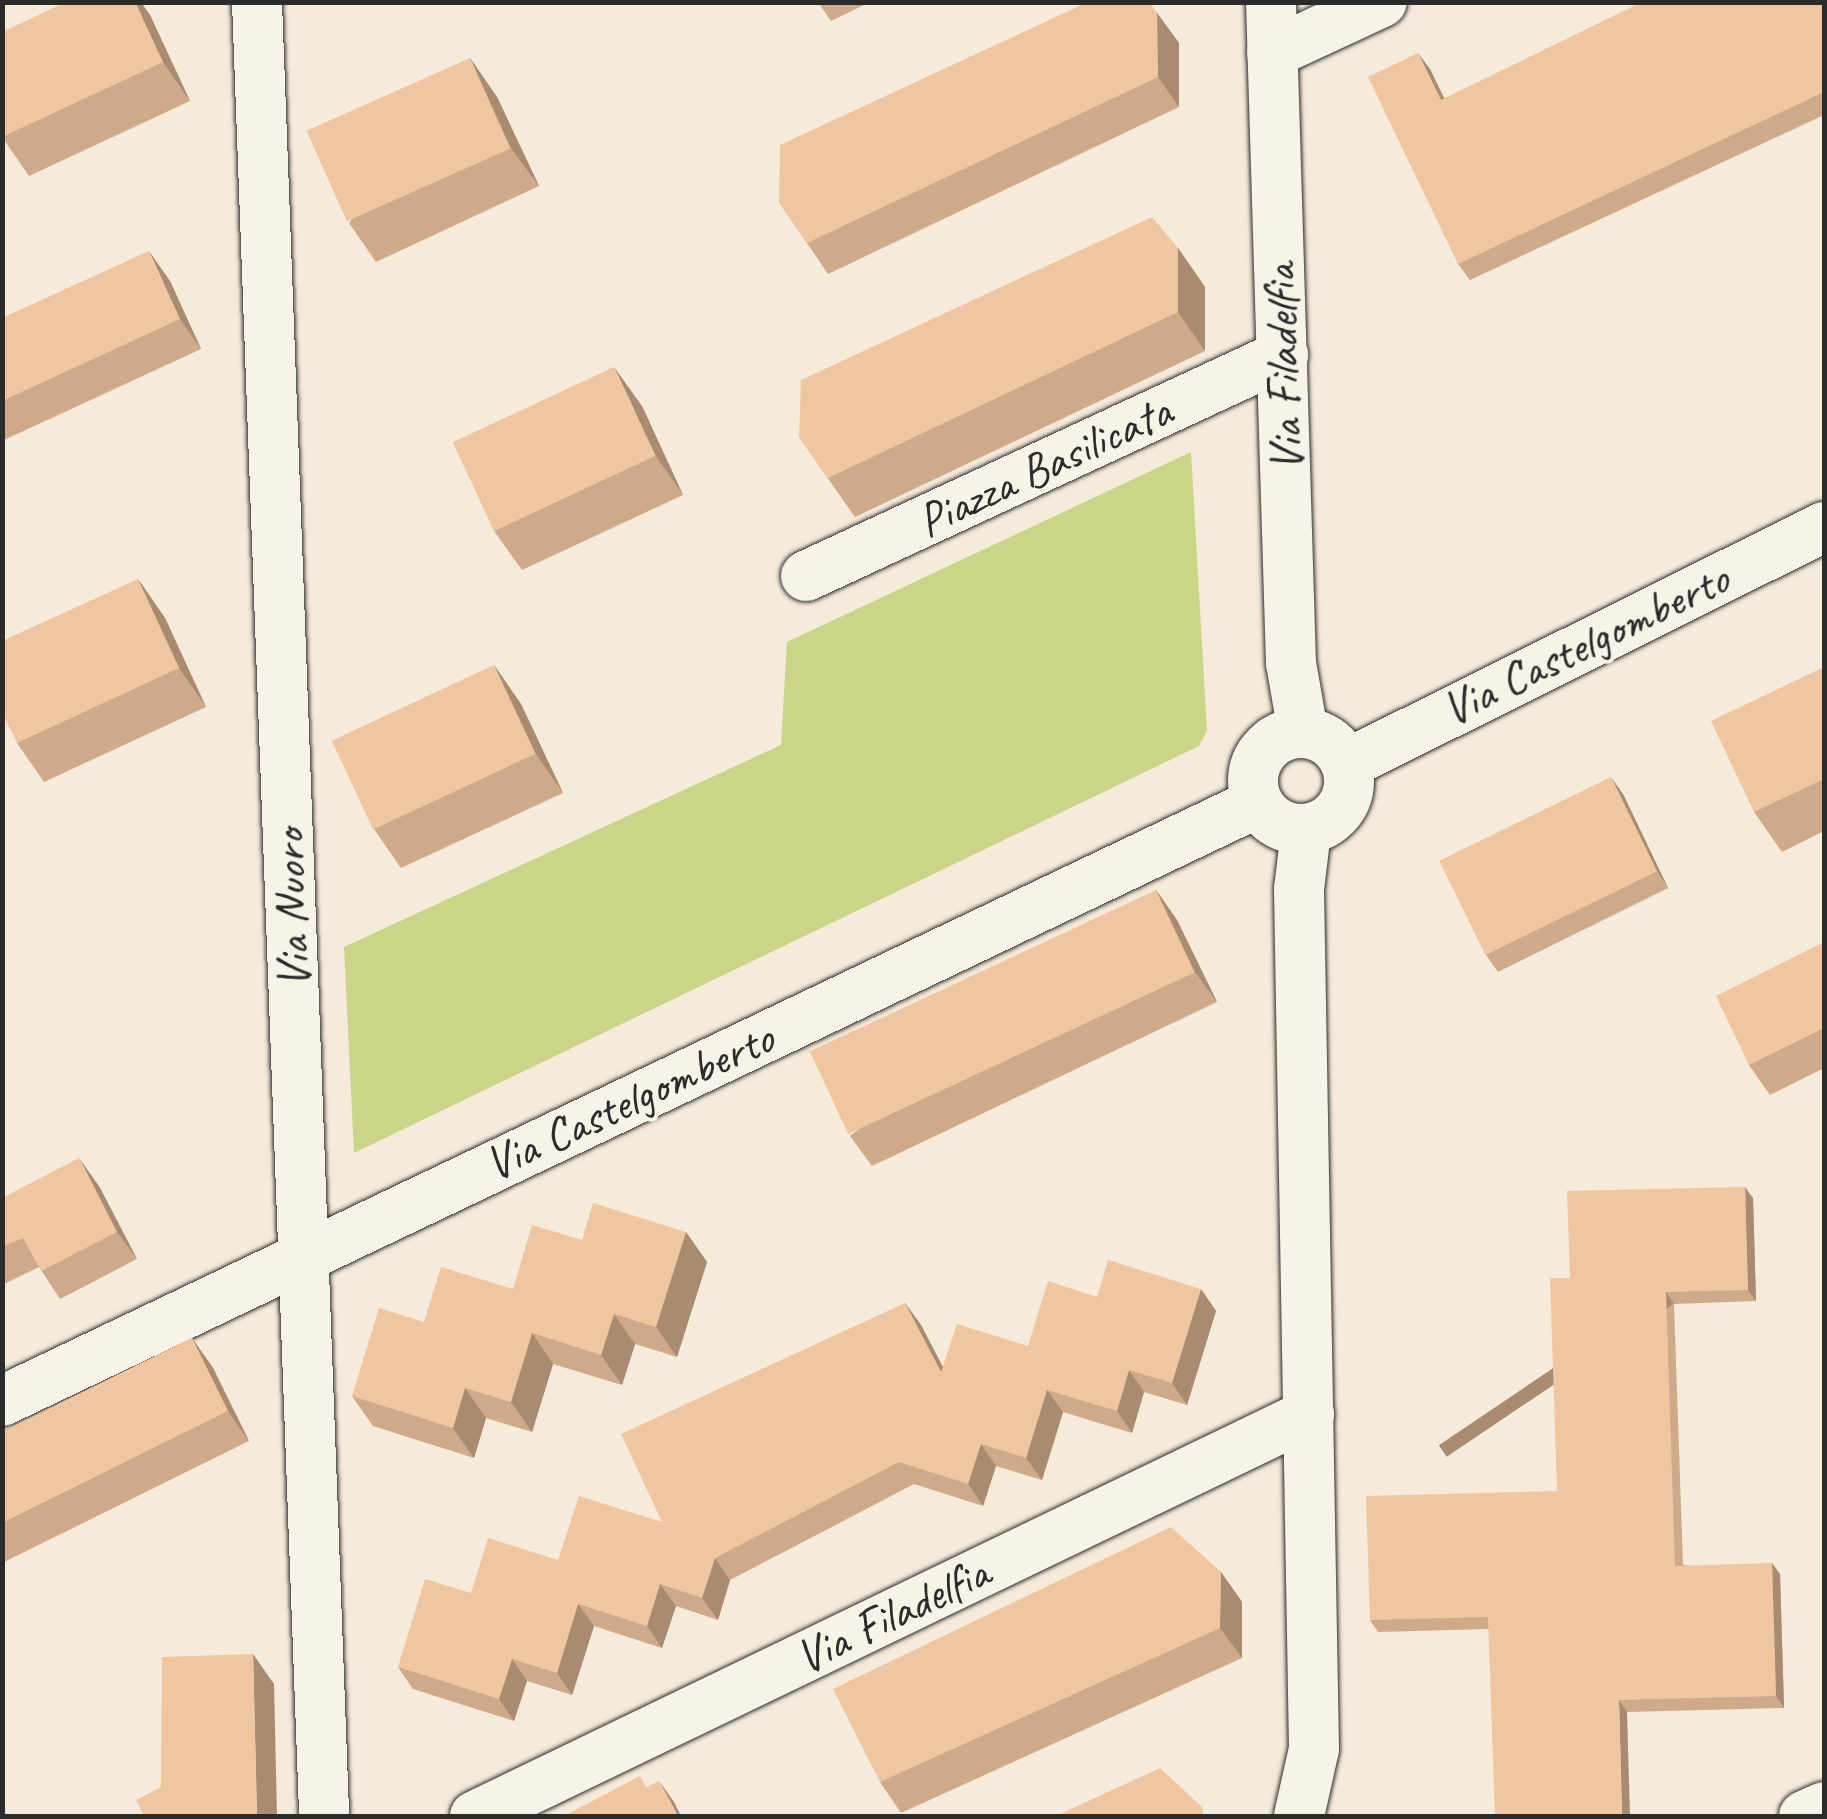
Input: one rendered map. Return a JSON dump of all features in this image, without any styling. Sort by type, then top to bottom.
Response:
[{"type":"street","name":"Via Nuoro","points":[[257,2],[324,1816]]},
{"type":"street","name":"Via Filadelfia","points":[[1271,2],[1291,663],[1302,732]]},
{"type":"street","points":[[1272,53],[1382,2]]},
{"type":"street","name":"Piazza Basilicata","points":[[806,576],[1283,355]]},
{"type":"street","name":"Via Castelgomberto","points":[[1347,764],[1824,528]]},
{"type":"street","points":[[1302,732],[1334,744],[1347,764],[1344,804],[1306,830],[1273,822],[1257,803],[1252,781],[1263,750],[1302,732]]},
{"type":"street","name":"Via Castelgomberto","points":[[2,1400],[1257,803]]},
{"type":"street","points":[[1299,1816],[1314,1749],[1299,889],[1306,830]]},
{"type":"street","name":"Via Filadelfia","points":[[475,1816],[1309,1414]]},
{"type":"street","points":[[1314,1749],[1332,1816]]},
{"type":"street","points":[[1804,1816],[1824,1806]]},
{"type":"green space","points":[[1191,452],[1207,731],[1199,746],[354,1153],[344,947],[781,745],[787,642]]},
{"type":"building","points":[[66,2],[135,2],[163,62],[2,137],[2,32]]},
{"type":"building","points":[[1088,2],[1149,2],[1157,13],[1158,77],[807,243],[779,202],[780,145]]},
{"type":"building","points":[[1642,2],[1824,2],[1824,92],[1458,264],[1368,77],[1418,53],[1441,100]]},
{"type":"building","points":[[470,58],[510,148],[347,221],[306,131]]},
{"type":"building","points":[[1152,217],[1178,248],[1178,312],[828,478],[799,437],[801,380]]},
{"type":"building","points":[[149,251],[180,319],[2,401],[2,318]]},
{"type":"building","points":[[614,367],[655,456],[494,531],[453,442]]},
{"type":"building","points":[[138,579],[179,668],[17,743],[2,712],[2,641]]},
{"type":"building","points":[[494,665],[535,754],[373,829],[332,741]]},
{"type":"building","points":[[1824,667],[1824,779],[1754,812],[1711,721]]},
{"type":"building","points":[[1611,777],[1657,871],[1485,955],[1439,861]]},
{"type":"building","points":[[1156,890],[1194,972],[848,1134],[810,1051]]},
{"type":"building","points":[[1824,942],[1824,1028],[1749,1065],[1716,996]]},
{"type":"building","points":[[79,1158],[117,1232],[41,1271],[23,1238],[2,1247],[2,1198]]},
{"type":"building","points":[[1745,1187],[1748,1290],[1666,1292],[1675,1566],[1772,1563],[1776,1696],[1619,1700],[1622,1816],[1495,1816],[1488,1617],[1370,1620],[1366,1496],[1557,1491],[1550,1278],[1570,1278],[1567,1191]]},
{"type":"building","points":[[593,1203],[686,1232],[656,1327],[614,1314],[601,1355],[532,1333],[511,1402],[465,1388],[453,1428],[352,1396],[379,1308],[424,1322],[441,1267],[513,1289],[532,1225],[582,1240]]},
{"type":"building","points":[[1108,1260],[1201,1289],[1172,1383],[1129,1370],[1117,1411],[1047,1390],[1026,1458],[981,1444],[968,1484],[899,1462],[715,1558],[702,1598],[660,1584],[647,1626],[578,1604],[557,1673],[512,1659],[499,1699],[398,1667],[425,1579],[471,1593],[488,1538],[558,1560],[579,1496],[662,1522],[621,1434],[905,1303],[941,1372],[957,1324],[1028,1346],[1048,1281],[1097,1297]]},
{"type":"building","points":[[192,1338],[228,1411],[2,1523],[2,1432]]},
{"type":"building","points":[[1171,1527],[1221,1572],[1220,1628],[880,1782],[833,1689]]},
{"type":"building","points":[[253,1654],[257,1816],[144,1816],[136,1800],[161,1787],[162,1657]]},
{"type":"building","points":[[1160,1768],[1202,1807],[1204,1816],[1056,1816]]},
{"type":"building","points":[[640,1776],[646,1787],[659,1781],[678,1816],[564,1816]]}]
